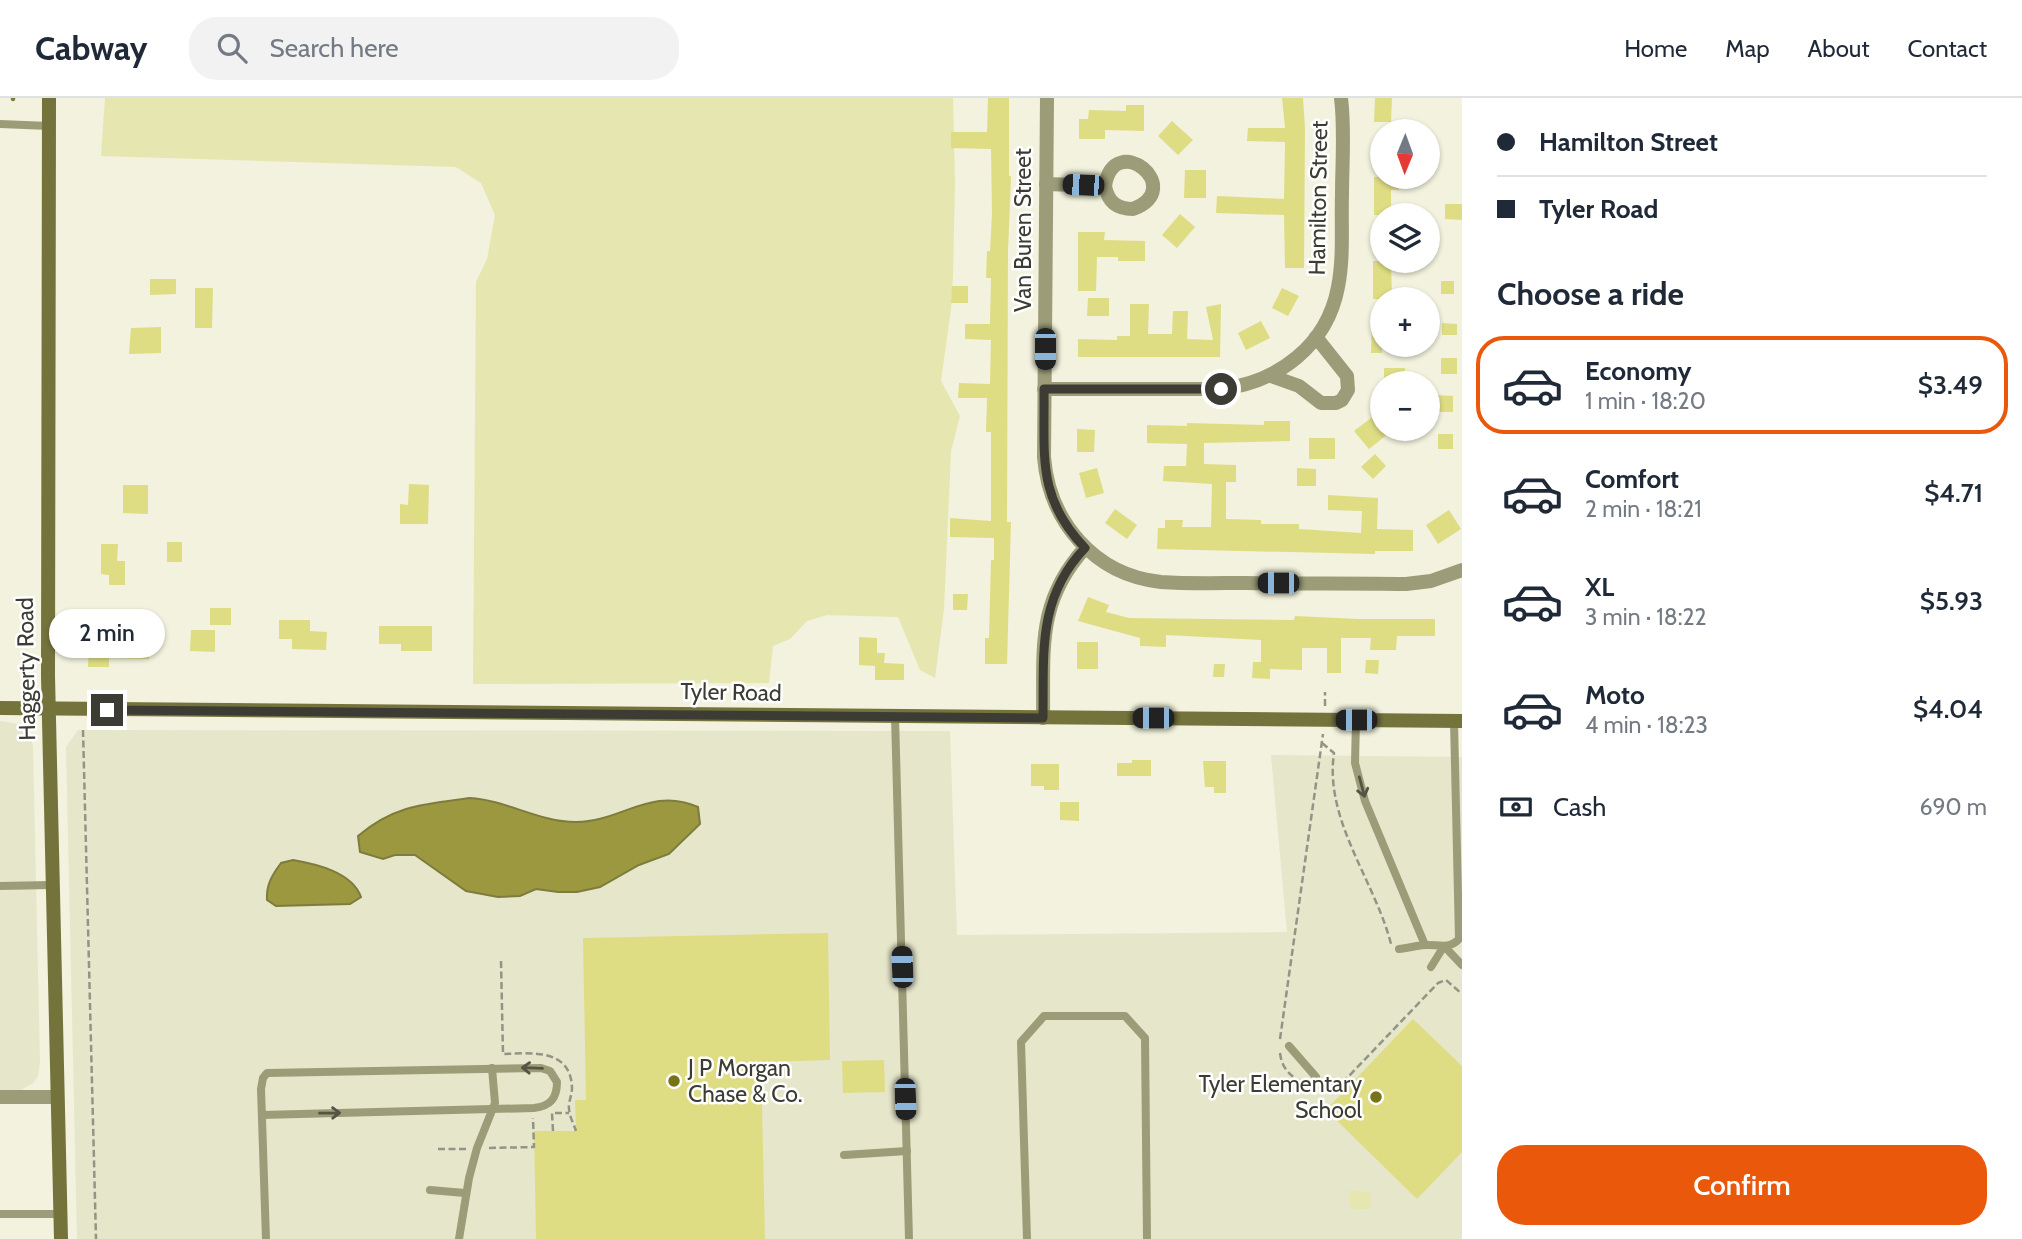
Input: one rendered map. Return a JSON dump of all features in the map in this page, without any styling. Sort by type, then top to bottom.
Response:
[{"type":"street","name":"Haggerty Road","points":[[49,98],[49,710],[61,1239]]},
{"type":"street","name":"Van Buren Street","points":[[1047,98],[1044,457],[1048,485],[1062,521],[1085,548],[1119,570],[1160,582],[1406,584],[1438,579],[1462,569]]},
{"type":"street","name":"Hamilton Street","points":[[1044,389],[1240,387],[1271,376],[1301,354],[1316,337],[1332,310],[1338,287],[1341,263],[1341,98]]},
{"type":"street","points":[[1046,184],[1105,186]]},
{"type":"street","points":[[1271,376],[1299,386],[1321,403],[1336,403],[1342,400],[1348,390],[1347,376],[1316,337]]},
{"type":"street","points":[[1043,718],[1045,631],[1048,612],[1062,578],[1085,548]]},
{"type":"street","name":"Tyler Road","points":[[0,708],[1458,721]]},
{"type":"street","points":[[0,1097],[57,1097]]},
{"type":"lane","points":[[0,124],[49,126]]},
{"type":"lane","points":[[895,716],[909,1239]]},
{"type":"lane","points":[[1356,720],[1355,763],[1366,801],[1425,945]]},
{"type":"lane","points":[[1396,951],[1425,945],[1453,945],[1459,939],[1458,721]]},
{"type":"lane","points":[[0,886],[51,886]]},
{"type":"lane","points":[[1444,946],[1462,965]]},
{"type":"lane","points":[[1430,967],[1444,946]]},
{"type":"lane","points":[[1027,1239],[1021,1042],[1044,1016],[1125,1016],[1145,1038],[1147,1239]]},
{"type":"lane","points":[[1289,1046],[1316,1077]]},
{"type":"lane","points":[[459,1239],[465,1193],[477,1149],[493,1109],[496,1093],[492,1068]]},
{"type":"lane","points":[[262,1115],[544,1106],[553,1100],[558,1087],[556,1078],[546,1069],[267,1073],[261,1089],[266,1239]]},
{"type":"lane","points":[[844,1155],[907,1151]]},
{"type":"lane","points":[[430,1190],[465,1193]]},
{"type":"lane","points":[[0,1214],[60,1214]]},
{"type":"path","points":[[1325,692],[1322,743],[1279,1044],[1281,1064],[1288,1074],[1312,1087],[1338,1083],[1348,1077],[1438,983],[1446,980],[1462,994]]},
{"type":"path","points":[[83,730],[96,1239]]},
{"type":"path","points":[[1322,743],[1334,753],[1332,782],[1337,802],[1350,842],[1396,951]]},
{"type":"path","points":[[500,961],[503,1054],[543,1054],[556,1059],[570,1077],[572,1094],[569,1113],[576,1130]]},
{"type":"path","points":[[552,1113],[553,1131]]},
{"type":"path","points":[[544,1115],[569,1113]]},
{"type":"path","points":[[488,1148],[534,1147],[533,1116]]},
{"type":"path","points":[[438,1149],[467,1149]]},
{"type":"shaded area","points":[[0,721],[19,724],[31,738],[33,747],[40,1063],[38,1076],[33,1083],[21,1090],[0,1091]]},
{"type":"shaded area","points":[[78,730],[950,731],[957,935],[1287,932],[1271,755],[1462,757],[1462,1239],[77,1239],[66,747]]},
{"type":"shaded area","points":[[470,798],[497,803],[549,819],[576,822],[607,817],[665,800],[698,807],[700,824],[669,854],[639,865],[600,887],[577,892],[536,889],[520,896],[498,897],[466,891],[415,855],[395,855],[383,859],[360,852],[358,836],[384,818],[411,808]]},
{"type":"shaded area","points":[[293,860],[342,875],[350,881],[361,897],[350,904],[276,906],[267,900],[270,880],[281,863]]},
{"type":"green space","points":[[105,98],[953,98],[953,275],[941,381],[960,416],[951,451],[944,609],[935,678],[920,670],[898,617],[827,615],[807,621],[790,639],[773,646],[769,683],[473,684],[476,282],[487,259],[495,215],[481,183],[456,167],[101,156]]},
{"type":"green space","points":[[1350,1191],[1370,1193],[1371,1206],[1368,1209],[1354,1209],[1350,1206]]},
{"type":"building","points":[[988,98],[1009,98],[1011,176],[1008,251],[1007,522],[1011,522],[1007,664],[985,664],[985,638],[989,638],[994,538],[950,537],[950,518],[991,521],[991,432],[986,432],[987,398],[958,398],[959,383],[990,384],[991,340],[965,339],[965,324],[990,324],[991,278],[986,278],[992,214],[991,149],[951,148],[951,132],[987,132]]},
{"type":"building","points":[[1282,98],[1303,98],[1304,268],[1285,268],[1284,215],[1216,213],[1217,196],[1284,199],[1285,142],[1247,141],[1248,128],[1285,128]]},
{"type":"building","points":[[1375,98],[1392,98],[1391,119],[1374,119]]},
{"type":"building","points":[[1126,105],[1144,105],[1144,131],[1105,130],[1105,139],[1079,139],[1079,119],[1088,119],[1089,110],[1126,111]]},
{"type":"building","points":[[1172,121],[1193,140],[1178,155],[1158,136]]},
{"type":"building","points":[[1185,170],[1206,170],[1206,198],[1184,198]]},
{"type":"building","points":[[1374,189],[1399,189],[1391,190],[1391,203],[1374,203]]},
{"type":"building","points":[[1445,204],[1462,204],[1462,220],[1445,219]]},
{"type":"building","points":[[1180,214],[1195,227],[1177,248],[1162,235]]},
{"type":"building","points":[[1078,232],[1105,232],[1104,240],[1145,241],[1145,261],[1118,261],[1118,257],[1097,257],[1096,291],[1078,291]]},
{"type":"building","points":[[1373,273],[1391,273],[1392,287],[1373,287]]},
{"type":"building","points":[[150,279],[176,279],[176,294],[150,295]]},
{"type":"building","points":[[1441,281],[1454,281],[1454,294],[1441,294]]},
{"type":"building","points":[[952,286],[968,286],[968,303],[951,303]]},
{"type":"building","points":[[195,288],[213,288],[212,328],[195,328]]},
{"type":"building","points":[[1282,288],[1299,296],[1288,316],[1272,308]]},
{"type":"building","points":[[1088,298],[1109,298],[1109,316],[1087,316]]},
{"type":"building","points":[[1130,304],[1149,304],[1148,334],[1172,334],[1173,311],[1188,311],[1187,339],[1213,340],[1206,307],[1221,304],[1220,357],[1078,357],[1078,339],[1117,340],[1117,336],[1130,336]]},
{"type":"building","points":[[1261,321],[1270,338],[1246,350],[1238,333]]},
{"type":"building","points":[[1442,323],[1457,324],[1457,335],[1442,335]]},
{"type":"building","points":[[161,327],[161,353],[129,354],[131,328]]},
{"type":"building","points":[[1441,358],[1457,358],[1457,374],[1441,374]]},
{"type":"building","points":[[1384,368],[1405,368],[1405,371],[1384,371]]},
{"type":"building","points":[[1440,395],[1453,396],[1453,412],[1440,412]]},
{"type":"building","points":[[1370,419],[1370,441],[1379,441],[1369,449],[1354,431]]},
{"type":"building","points":[[1264,421],[1290,421],[1290,441],[1204,443],[1204,464],[1236,465],[1236,482],[1226,482],[1226,519],[1261,520],[1261,524],[1299,524],[1299,529],[1361,533],[1362,511],[1328,510],[1328,495],[1378,498],[1377,529],[1413,530],[1413,551],[1375,551],[1375,554],[1157,549],[1158,528],[1165,528],[1165,520],[1183,520],[1182,527],[1211,527],[1212,484],[1163,481],[1164,466],[1186,466],[1187,444],[1147,443],[1147,425],[1264,425]]},
{"type":"building","points":[[1077,429],[1095,430],[1094,452],[1077,452]]},
{"type":"building","points":[[1440,434],[1453,434],[1453,449],[1438,449]]},
{"type":"building","points":[[1309,438],[1335,438],[1335,459],[1309,459]]},
{"type":"building","points":[[1375,454],[1386,466],[1373,479],[1361,467]]},
{"type":"building","points":[[1097,468],[1104,493],[1086,498],[1079,473]]},
{"type":"building","points":[[1297,468],[1316,469],[1316,486],[1297,486]]},
{"type":"building","points":[[409,484],[429,485],[428,524],[400,524],[400,504],[408,505]]},
{"type":"building","points":[[123,485],[148,485],[148,514],[123,513]]},
{"type":"building","points":[[1115,509],[1137,525],[1127,539],[1105,523]]},
{"type":"building","points":[[1449,510],[1461,529],[1438,544],[1426,525]]},
{"type":"building","points":[[167,542],[182,542],[182,562],[167,562]]},
{"type":"building","points":[[101,544],[118,544],[117,561],[125,561],[125,585],[109,585],[109,575],[101,574]]},
{"type":"building","points":[[953,594],[968,594],[967,610],[953,610]]},
{"type":"building","points":[[1088,597],[1109,605],[1106,612],[1129,618],[1294,620],[1295,616],[1435,619],[1435,636],[1397,636],[1396,650],[1370,650],[1371,638],[1341,638],[1341,673],[1327,673],[1327,648],[1302,648],[1302,670],[1270,669],[1270,679],[1252,678],[1253,662],[1261,662],[1261,640],[1166,635],[1166,647],[1140,646],[1140,638],[1078,621]]},
{"type":"building","points":[[210,608],[231,608],[231,625],[210,625]]},
{"type":"building","points":[[279,620],[310,620],[310,631],[327,632],[326,650],[292,649],[292,639],[279,639]]},
{"type":"building","points":[[379,626],[432,626],[432,651],[401,651],[401,644],[379,644]]},
{"type":"building","points":[[191,630],[215,630],[215,652],[190,651]]},
{"type":"building","points":[[859,637],[877,638],[877,653],[885,653],[884,663],[904,664],[904,680],[875,680],[875,666],[859,665]]},
{"type":"building","points":[[149,641],[149,659],[109,658],[109,667],[88,667],[89,642]]},
{"type":"building","points":[[1077,642],[1098,642],[1098,669],[1077,669]]},
{"type":"building","points":[[1366,660],[1379,660],[1378,674],[1365,673]]},
{"type":"building","points":[[1214,664],[1225,664],[1224,677],[1213,677]]},
{"type":"building","points":[[1132,760],[1151,760],[1151,776],[1117,776],[1117,763],[1132,763]]},
{"type":"building","points":[[1203,761],[1226,761],[1226,793],[1214,793],[1214,787],[1205,787]]},
{"type":"building","points":[[1031,764],[1059,764],[1059,790],[1044,790],[1044,786],[1031,786]]},
{"type":"building","points":[[1060,802],[1079,802],[1079,821],[1060,820]]},
{"type":"building","name":"J P Morgan Chase & Co.","points":[[828,933],[830,1060],[761,1062],[765,1239],[536,1239],[534,1131],[576,1131],[575,1100],[586,1100],[583,938]]},
{"type":"building","points":[[1413,1019],[1462,1066],[1462,1152],[1417,1199],[1326,1110]]},
{"type":"building","points":[[884,1060],[885,1092],[843,1093],[842,1061]]},
{"type":"place","name":"J P Morgan Chase & Co.","points":[[674,1081]]},
{"type":"place","name":"Tyler Elementary School","points":[[1376,1097]]},
{"type":"route","points":[[107,710],[1043,718],[1045,631],[1048,612],[1062,578],[1085,548],[1062,521],[1048,485],[1044,457],[1044,389],[1221,389]]}]
